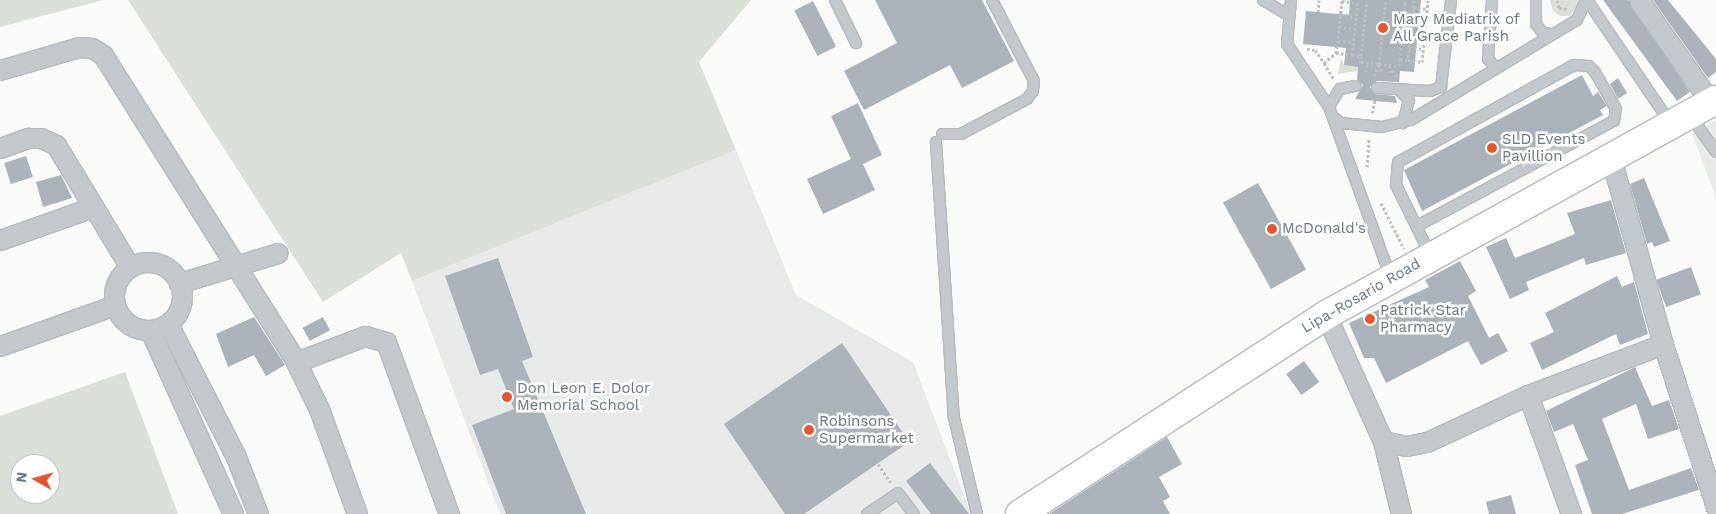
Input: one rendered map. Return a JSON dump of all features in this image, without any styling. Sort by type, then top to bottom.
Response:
[{"type":"main road","name":"Lipa-Rosario Road","points":[[1020,514],[1326,315],[1391,278],[1418,254],[1611,158],[1697,111]]},
{"type":"street","points":[[1639,0],[1697,111]]},
{"type":"street","points":[[0,70],[79,47],[97,50],[296,362],[319,409],[357,514]]},
{"type":"street","points":[[0,148],[28,138],[51,141],[130,267]]},
{"type":"street","points":[[1611,158],[1663,344],[1716,507]]},
{"type":"street","points":[[0,240],[93,207]]},
{"type":"street","points":[[179,283],[236,269],[278,253]]},
{"type":"street","points":[[158,263],[179,283],[182,300],[168,324],[150,330],[124,321],[115,305],[118,280],[130,267],[158,263]]},
{"type":"street","points":[[0,346],[115,305]]},
{"type":"street","points":[[1326,315],[1384,441],[1401,514]]},
{"type":"street","points":[[168,324],[236,458],[258,514]]},
{"type":"street","points":[[150,330],[233,514]]},
{"type":"street","points":[[296,362],[365,336],[386,342],[448,514]]},
{"type":"street","points":[[1384,441],[1406,446],[1427,442],[1528,395],[1663,344]]},
{"type":"street","points":[[1528,395],[1571,514]]},
{"type":"lane","points":[[835,0],[856,43]]},
{"type":"lane","points":[[977,514],[954,418],[939,138],[961,134],[1028,99],[1033,91],[1034,81],[992,0]]},
{"type":"lane","points":[[1263,0],[1290,16]]},
{"type":"lane","points":[[1291,0],[1287,44],[1331,112],[1391,278]]},
{"type":"lane","points":[[1451,0],[1444,80],[1451,95]]},
{"type":"lane","points":[[1492,0],[1488,55],[1496,68]]},
{"type":"lane","points":[[1536,0],[1536,24],[1542,32],[1551,34]]},
{"type":"lane","points":[[1331,112],[1347,124],[1403,124],[1577,20],[1586,0],[1697,111],[1716,152]]},
{"type":"lane","points":[[1417,226],[1614,121],[1616,109],[1596,72],[1589,66],[1574,65],[1398,162],[1396,185],[1417,226],[1418,254]]},
{"type":"lane","points":[[1377,88],[1400,91],[1434,91],[1444,80]]},
{"type":"lane","points":[[1331,112],[1340,89],[1356,86]]},
{"type":"lane","points":[[1400,91],[1410,107],[1403,124]]},
{"type":"lane","points":[[867,514],[898,493],[914,514]]},
{"type":"path","points":[[1318,12],[1319,0]]},
{"type":"path","points":[[1324,64],[1336,53],[1342,0],[1358,1],[1352,55]]},
{"type":"path","points":[[1366,0],[1361,62],[1399,66],[1406,0]]},
{"type":"path","points":[[1374,76],[1379,64],[1386,0]]},
{"type":"path","points":[[1408,60],[1414,0]]},
{"type":"path","points":[[1400,60],[1422,62],[1428,0]]},
{"type":"path","points":[[1557,0],[1562,9],[1571,4]]},
{"type":"path","points":[[1413,8],[1427,9]]},
{"type":"path","points":[[1340,14],[1356,16]]},
{"type":"path","points":[[1412,21],[1426,23]]},
{"type":"path","points":[[1339,27],[1355,29]]},
{"type":"path","points":[[1411,34],[1424,36],[1435,41]]},
{"type":"path","points":[[1338,41],[1354,42]]},
{"type":"path","points":[[1300,43],[1304,49],[1315,50],[1340,89]]},
{"type":"path","points":[[1409,47],[1423,49]]},
{"type":"path","points":[[1336,53],[1361,56]]},
{"type":"path","points":[[1366,72],[1367,62]]},
{"type":"path","points":[[1379,64],[1383,77]]},
{"type":"path","points":[[1390,65],[1392,71]]},
{"type":"path","points":[[1370,118],[1376,100]]},
{"type":"path","points":[[1369,133],[1369,178]]},
{"type":"path","points":[[1376,195],[1418,254]]},
{"type":"path","points":[[878,464],[898,493]]},
{"type":"shaded area","points":[[0,0],[103,0],[0,27]]},
{"type":"shaded area","points":[[128,0],[751,0],[699,62],[736,150],[412,281],[401,253],[323,302]]},
{"type":"shaded area","points":[[1550,0],[1578,0],[1578,5],[1570,16],[1560,16],[1553,11]]},
{"type":"shaded area","points":[[1341,58],[1344,65],[1358,67],[1357,71],[1338,74]]},
{"type":"shaded area","points":[[1716,120],[1716,198],[1692,133]]},
{"type":"shaded area","points":[[736,150],[796,295],[913,362],[971,514],[500,514],[412,281]]},
{"type":"shaded area","points":[[125,372],[178,514],[0,514],[0,416]]},
{"type":"building","points":[[875,0],[982,0],[1014,61],[962,88],[950,65],[864,110],[844,71],[897,43]]},
{"type":"building","points":[[1350,0],[1421,0],[1414,72],[1400,71],[1399,82],[1377,81],[1370,87],[1374,94],[1395,96],[1397,103],[1355,99],[1363,85],[1357,79],[1358,67],[1344,65],[1346,48],[1303,44],[1306,11],[1349,15]]},
{"type":"building","points":[[1603,0],[1628,0],[1690,92],[1677,101]]},
{"type":"building","points":[[1653,0],[1668,0],[1716,59],[1716,72],[1708,78]]},
{"type":"building","points":[[813,1],[836,46],[817,56],[794,11]]},
{"type":"building","name":"SLD Events Pavillion","points":[[1582,75],[1593,96],[1598,92],[1607,106],[1600,110],[1603,115],[1422,211],[1404,170]]},
{"type":"building","points":[[1618,78],[1627,93],[1618,99],[1610,84]]},
{"type":"building","points":[[858,103],[882,155],[863,164],[875,190],[823,214],[807,179],[851,159],[831,116]]},
{"type":"building","points":[[26,156],[33,177],[11,184],[4,163]]},
{"type":"building","points":[[61,175],[72,198],[43,207],[36,182]]},
{"type":"building","points":[[1644,178],[1670,241],[1654,247],[1652,242],[1647,244],[1630,184]]},
{"type":"building","points":[[1258,183],[1306,270],[1271,289],[1223,202]]},
{"type":"building","points":[[1611,200],[1626,253],[1586,265],[1584,258],[1526,282],[1529,290],[1510,299],[1486,247],[1506,238],[1515,258],[1575,234],[1567,213]]},
{"type":"building","points":[[498,258],[533,357],[522,361],[586,514],[506,514],[472,425],[514,409],[498,369],[480,375],[445,276]]},
{"type":"building","points":[[1460,261],[1476,291],[1468,296],[1489,338],[1498,333],[1508,351],[1481,365],[1468,341],[1386,383],[1374,358],[1364,358],[1349,323],[1429,287],[1425,280]]},
{"type":"building","points":[[1691,267],[1701,294],[1666,307],[1656,280]]},
{"type":"building","points":[[1617,276],[1622,287],[1634,282],[1648,334],[1620,345],[1616,334],[1542,370],[1530,343],[1554,332],[1545,313]]},
{"type":"building","points":[[254,317],[285,365],[266,376],[254,355],[228,367],[216,334]]},
{"type":"building","points":[[323,317],[330,330],[310,341],[303,328]]},
{"type":"building","points":[[842,343],[909,442],[804,514],[785,514],[724,424]]},
{"type":"building","points":[[1304,361],[1319,382],[1301,395],[1286,374]]},
{"type":"building","points":[[1635,367],[1652,406],[1669,400],[1679,429],[1648,439],[1636,404],[1602,419],[1629,490],[1691,468],[1699,490],[1622,514],[1592,514],[1575,465],[1588,460],[1573,424],[1554,432],[1546,411]]},
{"type":"building","points":[[1167,437],[1182,464],[1159,477],[1170,497],[1163,501],[1170,514],[1049,514]]},
{"type":"building","points":[[930,463],[969,514],[931,514],[906,481]]},
{"type":"building","points":[[1511,495],[1516,514],[1489,514],[1486,502]]},
{"type":"place","name":"Mary Mediatrix of All Grace Parish","points":[[1383,28]]},
{"type":"place","name":"SLD Events Pavillion","points":[[1492,148]]},
{"type":"place","name":"McDonald's","points":[[1272,229]]},
{"type":"place","name":"Patrick Star Pharmacy","points":[[1370,319]]},
{"type":"place","name":"Don Leon E. Dolor Memorial School","points":[[507,397]]},
{"type":"place","name":"Robinsons Supermarket","points":[[809,430]]}]
